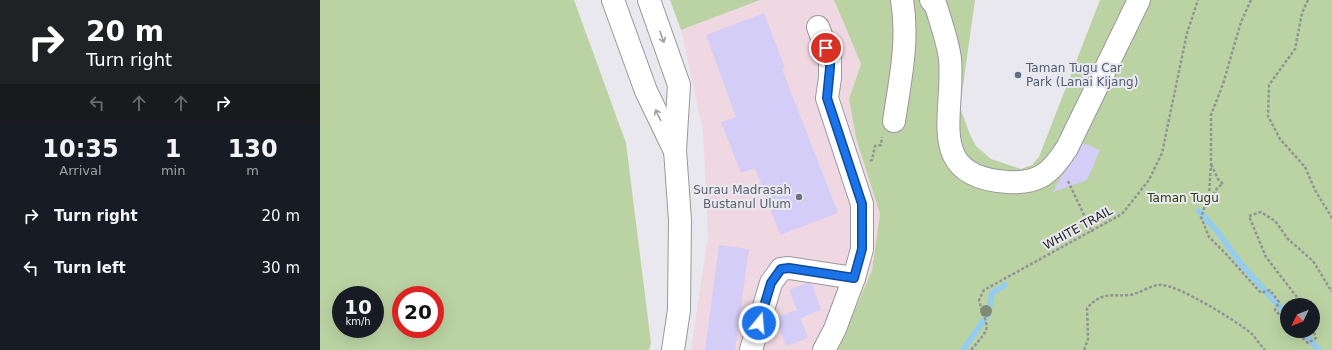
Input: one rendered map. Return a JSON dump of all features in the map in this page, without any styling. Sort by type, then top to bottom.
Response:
[{"type":"street","points":[[612,0],[619,14],[646,91],[675,150]]},
{"type":"street","points":[[649,0],[679,85],[675,150],[680,220],[679,310],[673,350]]},
{"type":"street","points":[[894,121],[906,22],[902,0]]},
{"type":"street","points":[[931,0],[936,6],[950,59],[949,144],[956,158],[971,174],[986,180],[1015,182],[1031,181],[1047,174],[1057,164],[1067,148],[1139,0]]},
{"type":"street","points":[[818,27],[830,59],[830,78],[827,98],[862,204],[862,249],[854,278],[835,329],[824,350]]},
{"type":"street","points":[[751,350],[771,283],[781,269],[789,268],[854,278]]},
{"type":"path","name":"WHITE TRAIL","points":[[971,350],[985,333],[987,326],[979,300],[984,290],[1092,232],[1122,214],[1149,180],[1162,153],[1187,33],[1198,0]]},
{"type":"path","points":[[1251,0],[1241,22],[1223,84],[1211,116],[1211,164],[1209,195],[1201,217],[1208,237],[1226,254],[1261,293],[1270,290],[1279,302],[1275,310],[1280,315]]},
{"type":"path","points":[[1308,0],[1302,13],[1295,49],[1269,85],[1268,116],[1280,139],[1305,167],[1315,190],[1332,218]]},
{"type":"path","points":[[850,167],[872,160],[875,146],[881,145],[882,133],[890,136],[894,121]]},
{"type":"path","points":[[1057,164],[1068,182],[1092,232]]},
{"type":"path","points":[[1209,195],[1212,196],[1218,187],[1223,184],[1218,179],[1211,164]]},
{"type":"path","points":[[1298,298],[1266,257],[1249,216],[1261,212],[1276,221],[1288,239],[1313,261],[1332,292]]},
{"type":"path","points":[[1084,350],[1088,339],[1087,308],[1094,301],[1109,294],[1130,294],[1161,285],[1179,291],[1218,311],[1252,334],[1265,350]]},
{"type":"path","points":[[1303,338],[1308,343],[1316,338]]},
{"type":"shaded area","points":[[760,0],[834,0],[861,64],[849,99],[856,138],[880,214],[872,270],[838,350],[691,350],[708,235],[703,131],[681,30]]},
{"type":"green space","points":[[320,0],[574,0],[626,143],[651,343],[649,350],[320,350]]},
{"type":"green space","points":[[670,0],[760,0],[681,30]]},
{"type":"green space","name":"Taman Tugu","points":[[834,0],[975,0],[960,107],[970,135],[976,146],[991,159],[1021,169],[1032,165],[1039,157],[1100,0],[1332,0],[1332,350],[838,350],[872,270],[880,214],[856,138],[849,99],[861,64]]},
{"type":"building","points":[[764,13],[785,68],[782,69],[838,213],[780,235],[755,168],[741,173],[721,122],[736,117],[706,35]]},
{"type":"building","points":[[1083,143],[1100,150],[1087,180],[1053,192],[1061,177],[1077,155]]},
{"type":"building","points":[[719,245],[749,249],[735,350],[705,350]]},
{"type":"building","points":[[807,283],[812,284],[821,310],[800,318],[789,290]]},
{"type":"building","points":[[797,310],[808,338],[786,346],[775,318]]},
{"type":"waterway","points":[[1199,211],[1217,231],[1241,264],[1280,307]]},
{"type":"waterway","points":[[988,315],[992,293],[1005,285]]},
{"type":"waterway","points":[[963,350],[984,320]]},
{"type":"waterway","points":[[1308,338],[1319,350]]},
{"type":"place","name":"Taman Tugu Car Park (Lanai Kijang)","points":[[1018,75]]},
{"type":"place","name":"Surau Madrasah Bustanul Ulum","points":[[799,197]]},
{"type":"route","points":[[759,323],[771,283],[781,269],[789,268],[854,278],[862,249],[862,204],[827,98],[830,78],[830,59],[826,48]]}]
